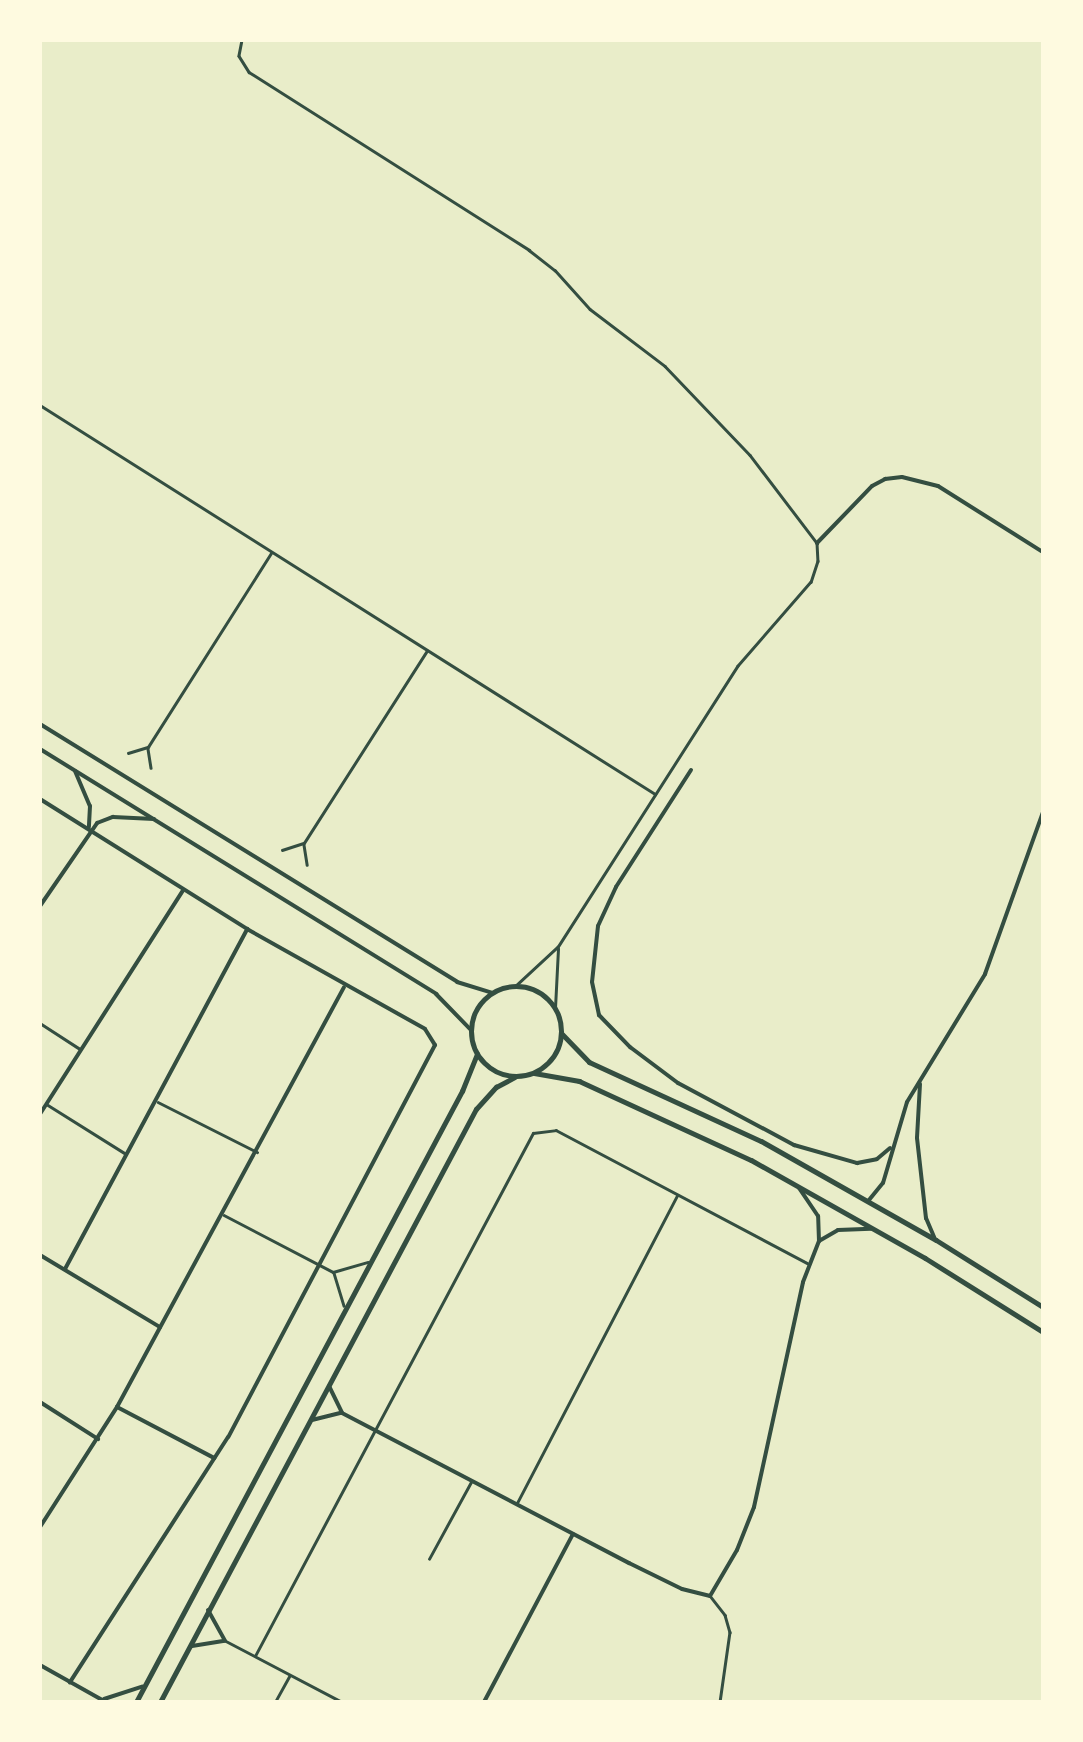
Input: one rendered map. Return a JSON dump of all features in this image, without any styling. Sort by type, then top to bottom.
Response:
[{"type":"street","points":[[817,543],[872,486],[885,478],[902,478],[938,486],[1043,552]]},
{"type":"street","points":[[40,724],[456,982],[492,993],[516,986],[542,994],[555,1008],[562,1034],[590,1062],[760,1142],[869,1200],[1043,1307]]},
{"type":"street","points":[[40,749],[436,994],[471,1030]]},
{"type":"street","points":[[692,770],[616,887],[598,926],[592,982],[598,1016],[620,1039],[678,1083],[808,1151],[857,1163],[876,1159],[890,1148]]},
{"type":"street","points":[[75,771],[90,806],[89,830]]},
{"type":"street","points":[[40,799],[247,929],[428,1032],[435,1049],[322,1266],[214,1458],[70,1682]]},
{"type":"street","points":[[869,1200],[883,1183],[890,1148],[921,1080],[985,974],[1043,812]]},
{"type":"street","points":[[40,906],[89,830],[113,817],[154,819]]},
{"type":"street","points":[[40,1114],[184,889]]},
{"type":"street","points":[[65,1269],[247,929]]},
{"type":"street","points":[[40,1527],[117,1408],[344,987]]},
{"type":"street","points":[[492,993],[475,1013],[471,1030],[477,1054],[493,1070],[515,1076]]},
{"type":"street","points":[[534,1073],[550,1062],[562,1034]]},
{"type":"street","points":[[136,1702],[344,1306],[458,1099],[477,1054]]},
{"type":"street","points":[[160,1702],[476,1109],[496,1086],[515,1076],[534,1073],[580,1081],[796,1184],[1043,1332]]},
{"type":"street","points":[[921,1080],[917,1138],[926,1218],[936,1240]]},
{"type":"street","points":[[328,1383],[342,1412],[682,1590],[710,1596],[737,1550],[754,1507],[808,1264],[819,1241],[818,1216],[796,1184]]},
{"type":"street","points":[[819,1241],[838,1230],[876,1230]]},
{"type":"street","points":[[40,1255],[160,1327]]},
{"type":"street","points":[[40,1402],[98,1439]]},
{"type":"street","points":[[117,1408],[214,1458]]},
{"type":"street","points":[[308,1422],[342,1412]]},
{"type":"street","points":[[484,1702],[573,1534]]},
{"type":"street","points":[[188,1648],[206,1641],[225,1640],[208,1610]]},
{"type":"street","points":[[40,1665],[105,1701],[144,1686]]},
{"type":"lane","points":[[242,40],[239,56],[249,72],[529,250],[555,270],[590,308],[655,357],[750,455],[817,543],[818,561],[811,582],[738,666],[558,947],[516,986]]},
{"type":"lane","points":[[40,406],[655,794]]},
{"type":"lane","points":[[128,754],[148,747],[272,552]]},
{"type":"lane","points":[[282,850],[304,843],[428,650]]},
{"type":"lane","points":[[148,747],[151,768]]},
{"type":"lane","points":[[304,843],[307,865]]},
{"type":"lane","points":[[555,1008],[553,977],[558,947]]},
{"type":"lane","points":[[40,1023],[81,1050]]},
{"type":"lane","points":[[156,1101],[257,1152]]},
{"type":"lane","points":[[46,1104],[128,1155]]},
{"type":"lane","points":[[255,1656],[533,1132],[556,1130],[808,1264]]},
{"type":"lane","points":[[516,1504],[677,1194]]},
{"type":"lane","points":[[224,1215],[333,1272],[344,1306]]},
{"type":"lane","points":[[333,1272],[368,1262]]},
{"type":"lane","points":[[428,1560],[472,1480]]},
{"type":"lane","points":[[710,1596],[725,1615],[730,1632],[720,1702]]},
{"type":"lane","points":[[225,1640],[342,1702]]},
{"type":"lane","points":[[276,1702],[290,1674]]}]
